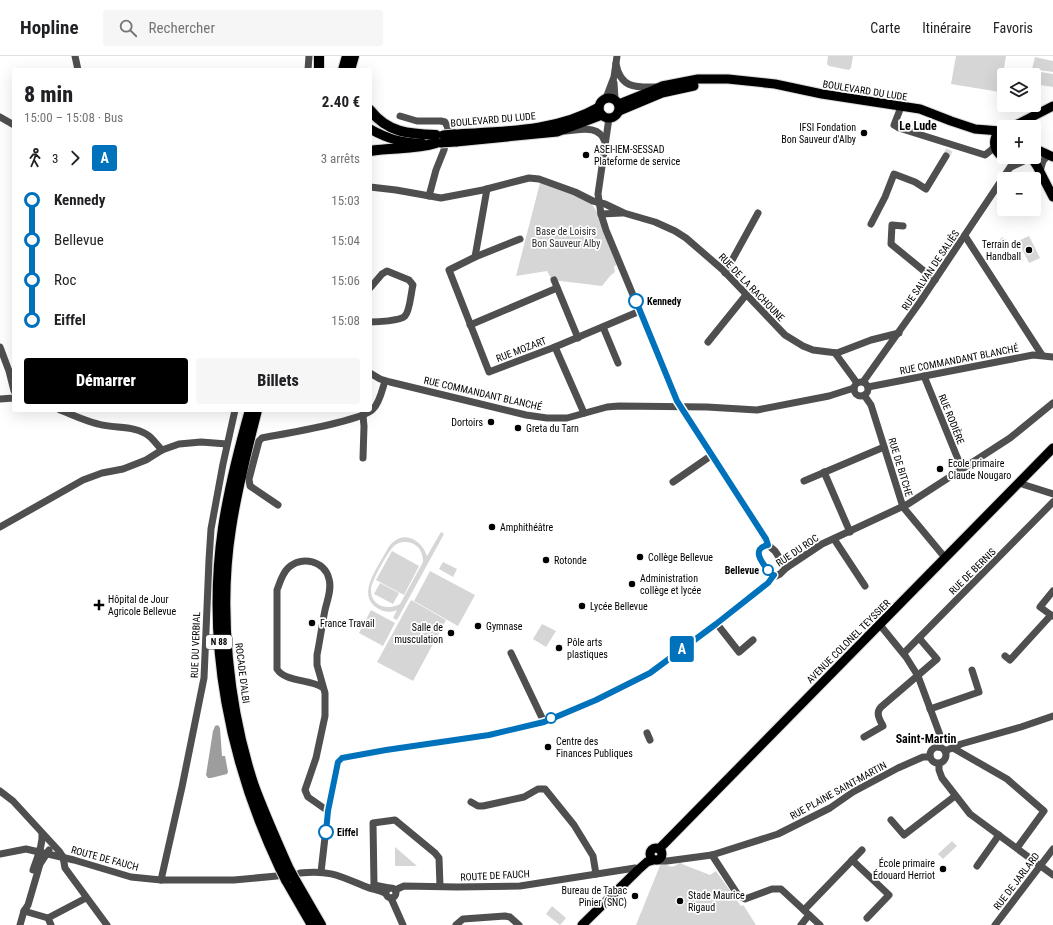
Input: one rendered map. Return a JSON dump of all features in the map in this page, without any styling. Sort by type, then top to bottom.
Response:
[{"type":"highway","points":[[319,68],[320,56]]},
{"type":"highway","points":[[344,68],[347,56]]},
{"type":"highway","points":[[351,68],[354,56]]},
{"type":"highway","points":[[358,68],[359,56]]},
{"type":"highway","points":[[372,112],[383,123],[400,132],[439,139]]},
{"type":"highway","points":[[372,150],[424,147],[439,139]]},
{"type":"highway","name":"ROCADE D'ALBI","points":[[249,412],[229,493],[223,529],[219,571],[219,641],[224,685],[232,732],[247,787],[257,816],[309,913],[321,925]]},
{"type":"highway","name":"ROCADE D'ALBI","points":[[256,412],[237,488],[230,530],[226,592],[228,653],[232,691],[240,734],[254,784],[288,874],[307,901],[312,925]]},
{"type":"highway","points":[[309,913],[322,919],[326,925]]},
{"type":"main road","points":[[320,56],[323,68]]},
{"type":"main road","name":"BOULEVARD DU LUDE","points":[[614,103],[660,87],[698,79],[728,79],[775,84],[813,93],[920,109],[951,122],[975,129]]},
{"type":"main road","name":"BOULEVARD DU LUDE","points":[[614,103],[675,89],[704,85],[749,82]]},
{"type":"main road","points":[[601,101],[614,103],[615,116],[603,113],[601,101]]},
{"type":"main road","points":[[1031,120],[1053,106]]},
{"type":"main road","name":"BOULEVARD DU LUDE","points":[[455,138],[559,123],[588,113],[603,113]]},
{"type":"main road","name":"BOULEVARD DU LUDE","points":[[455,138],[524,136],[557,132],[603,113]]},
{"type":"main road","points":[[975,129],[997,130]]},
{"type":"main road","points":[[975,129],[995,143],[997,147]]},
{"type":"main road","points":[[372,130],[385,136],[439,139],[455,138]]},
{"type":"main road","points":[[995,143],[997,139]]},
{"type":"main road","points":[[1036,164],[1053,197]]},
{"type":"main road","name":"AVENUE COLONEL TEYSSIER","points":[[582,925],[647,862],[656,856],[794,710],[880,625],[1053,448]]},
{"type":"main road","name":"AVENUE COLONEL TEYSSIER","points":[[629,879],[635,868],[656,856]]},
{"type":"street","points":[[75,56],[78,68]]},
{"type":"street","points":[[308,68],[309,56]]},
{"type":"street","points":[[614,103],[614,77],[617,56]]},
{"type":"street","points":[[616,64],[619,76],[629,84],[639,87],[660,87]]},
{"type":"street","points":[[901,106],[894,125],[899,128],[951,147],[985,155],[995,143]]},
{"type":"street","points":[[603,113],[605,142],[598,202],[601,214],[640,311],[680,407],[760,530],[768,545],[775,551],[786,568]]},
{"type":"street","points":[[400,116],[417,122],[445,122],[448,128],[444,150],[436,170],[429,196]]},
{"type":"street","points":[[0,117],[12,124]]},
{"type":"street","name":"BOULEVARD DU LUDE","points":[[557,132],[584,129],[595,130],[602,134],[605,142]]},
{"type":"street","points":[[871,224],[885,197],[894,174],[915,182],[926,189],[946,156]]},
{"type":"street","points":[[1040,171],[1043,161],[1050,156]]},
{"type":"street","name":"RUE SALVAN DE SALIÈS","points":[[864,395],[868,392],[861,385],[899,333],[965,236],[1010,164]]},
{"type":"street","name":"RUE DE LA RACHOUNE","points":[[372,187],[444,197],[487,189],[529,178],[539,179],[575,192],[587,199],[614,207],[624,213],[655,222],[675,231],[686,238],[725,272],[785,335],[813,350],[835,353]]},
{"type":"street","points":[[475,257],[487,189]]},
{"type":"street","points":[[575,192],[598,194]]},
{"type":"street","name":"RUE DE LA RACHOUNE","points":[[601,214],[624,213]]},
{"type":"street","points":[[725,272],[758,213]]},
{"type":"street","points":[[903,226],[892,225],[890,244],[935,280]]},
{"type":"street","points":[[965,236],[1042,356]]},
{"type":"street","name":"RUE MOZART","points":[[520,239],[475,257],[449,270],[489,372],[555,347],[584,413]]},
{"type":"street","points":[[372,286],[382,274],[387,271],[409,280],[413,285],[405,316],[400,319],[372,322]]},
{"type":"street","points":[[554,280],[578,338]]},
{"type":"street","points":[[470,325],[557,288]]},
{"type":"street","points":[[708,342],[746,295]]},
{"type":"street","points":[[555,347],[640,311]]},
{"type":"street","points":[[603,327],[618,363]]},
{"type":"street","points":[[864,395],[857,395],[861,385],[835,353],[871,340],[899,333]]},
{"type":"street","points":[[0,347],[12,383]]},
{"type":"street","name":"RUE COMMANDANT BLANCHÉ","points":[[372,374],[385,381],[526,415],[547,418],[566,418],[607,407],[619,406],[757,410],[829,396],[861,385],[924,376],[1033,355],[1053,357]]},
{"type":"street","name":"RUE RODIÈRE","points":[[924,376],[962,469]]},
{"type":"street","points":[[372,411],[377,405],[385,381]]},
{"type":"street","name":"RUE DE BITCHE","points":[[864,395],[871,405],[903,507],[946,557]]},
{"type":"street","points":[[0,399],[12,398]]},
{"type":"street","name":"RUE DU ROC","points":[[321,872],[328,811],[338,762],[342,758],[489,735],[544,722],[596,700],[650,673],[768,583],[774,575],[776,576],[780,574],[786,568],[834,539],[903,507],[1010,438],[1053,403]]},
{"type":"street","points":[[65,412],[98,424],[141,431],[150,436],[162,450]]},
{"type":"street","name":"RUE DU VERBIAL","points":[[162,880],[204,678],[211,529],[235,412]]},
{"type":"street","points":[[278,505],[250,486],[249,479],[259,441],[264,438],[363,416],[370,412]]},
{"type":"street","points":[[363,416],[363,458]]},
{"type":"street","points":[[0,527],[83,480],[146,460],[162,450],[179,444],[201,442],[227,444]]},
{"type":"street","points":[[804,481],[884,447]]},
{"type":"street","points":[[673,482],[712,455]]},
{"type":"street","points":[[824,472],[850,532]]},
{"type":"street","points":[[1019,482],[1053,494]]},
{"type":"street","name":"RUE DE BERNIS","points":[[904,653],[1053,502]]},
{"type":"street","points":[[834,539],[865,586]]},
{"type":"street","points":[[768,545],[761,547],[758,551],[758,555],[771,574],[774,575]]},
{"type":"street","points":[[322,687],[311,682],[290,678],[283,675],[277,669],[278,590],[285,572],[293,564],[303,560],[315,562],[323,568],[330,581],[317,655],[317,665],[322,687],[325,693],[325,716],[316,758],[305,790],[308,797],[328,811]]},
{"type":"street","points":[[1005,656],[1010,660],[1052,615],[1040,607],[1053,591]]},
{"type":"street","points":[[716,624],[739,652],[753,640]]},
{"type":"street","points":[[880,625],[904,653],[918,676],[940,735],[942,749],[946,759],[939,764]]},
{"type":"street","points":[[864,737],[883,726],[879,718],[878,710],[937,659],[919,638]]},
{"type":"street","points":[[511,653],[544,722]]},
{"type":"street","points":[[930,709],[979,692],[972,670]]},
{"type":"street","points":[[939,764],[934,762],[930,757],[932,750],[953,748],[967,742],[1021,727],[1053,716]]},
{"type":"street","points":[[953,748],[1007,779],[1044,811],[1017,848]]},
{"type":"street","name":"RUE PLAINE SAINT-MARTIN","points":[[656,856],[674,860],[712,855],[778,834],[830,808],[853,792],[898,768],[924,757],[930,757]]},
{"type":"street","points":[[939,764],[940,774],[970,814],[1053,875]]},
{"type":"street","points":[[471,802],[478,806],[483,806],[524,797],[538,789],[545,789],[574,825],[593,856],[596,874]]},
{"type":"street","points":[[0,791],[14,801],[63,856],[65,868],[107,925]]},
{"type":"street","points":[[891,820],[904,835],[955,796]]},
{"type":"street","points":[[374,885],[373,823],[395,820],[439,858],[440,886]]},
{"type":"street","points":[[20,925],[24,911],[24,904],[39,851],[43,843],[42,834]]},
{"type":"street","points":[[976,866],[999,835]]},
{"type":"street","points":[[24,911],[28,905],[40,864],[50,849],[50,842]]},
{"type":"street","name":"ROUTE DE FAUCH","points":[[0,854],[26,849],[39,851],[63,856],[131,877],[162,880],[234,880],[321,872],[337,874],[368,888],[390,892],[404,886],[520,886],[635,868]]},
{"type":"street","name":"RUE DE JARLARD","points":[[995,925],[1053,849]]},
{"type":"street","points":[[801,925],[807,913],[862,850]]},
{"type":"street","points":[[712,855],[738,895],[745,899],[772,889],[781,889],[820,925]]},
{"type":"street","points":[[852,860],[889,895],[867,918]]},
{"type":"street","name":"ROUTE DE FAUCH","points":[[354,882],[374,885],[390,892]]},
{"type":"street","points":[[390,892],[404,925]]},
{"type":"street","points":[[24,911],[49,922],[86,898]]},
{"type":"street","points":[[456,925],[463,919],[505,916],[510,917],[519,925]]},
{"type":"green space","points":[[828,56],[853,56],[851,68],[849,70],[829,66],[827,64]]},
{"type":"green space","points":[[956,56],[1006,56],[1004,68],[997,68],[997,92],[951,84]]},
{"type":"green space","points":[[1035,57],[1053,61],[1053,72],[1041,70],[1041,68],[1032,68]]},
{"type":"green space","points":[[1041,72],[1053,74],[1053,87],[1041,85]]},
{"type":"green space","name":"Base de Loisirs Bon Sauveur Alby","points":[[540,183],[585,199],[594,207],[606,231],[617,264],[614,267],[615,272],[602,286],[552,280],[547,271],[516,276]]},
{"type":"green space","name":"Terrain de Handball","points":[[1029,236],[1040,258],[1029,263],[1018,241]]},
{"type":"green space","points":[[1002,237],[1012,244],[1008,249],[998,242]]},
{"type":"green space","points":[[441,532],[444,534],[397,620],[393,618],[397,610],[392,612],[384,611],[377,608],[372,603],[368,592],[371,579],[392,543],[397,539],[408,537],[413,539],[421,546],[427,556]],"holes":[[[408,542],[418,547],[422,553],[423,562],[400,604],[390,607],[381,606],[373,600],[371,595],[374,579],[392,548],[398,543]]]},
{"type":"green space","points":[[392,551],[419,566],[404,595],[376,580]]},
{"type":"green space","points":[[443,562],[457,569],[453,577],[439,569]]},
{"type":"green space","points":[[430,571],[475,595],[458,626],[414,601]]},
{"type":"green space","points":[[380,583],[399,593],[393,604],[374,594]]},
{"type":"green space","points":[[411,600],[446,620],[413,681],[377,662]]},
{"type":"green space","points":[[371,610],[395,623],[383,646],[359,633]]},
{"type":"green space","points":[[542,624],[556,631],[546,647],[533,639]]},
{"type":"green space","points":[[952,841],[957,846],[943,859],[938,854]]},
{"type":"green space","points":[[395,847],[417,866],[395,866]]},
{"type":"green space","points":[[680,862],[710,875],[716,871],[741,906],[744,906],[756,925],[636,925],[661,863],[672,867]]},
{"type":"green space","points":[[552,906],[566,918],[560,925],[546,914]]},
{"type":"shaded area","points":[[218,725],[220,728],[222,756],[225,756],[228,772],[227,774],[208,778],[206,775],[213,731],[215,726]]},
{"type":"tunnel","points":[[946,156],[950,149]]},
{"type":"bus line","name":"A","points":[[326,832],[328,811],[338,762],[342,758],[356,754],[436,744],[489,735],[544,722],[596,700],[650,673],[768,583],[774,575],[771,574],[758,555],[758,551],[761,547],[768,545],[766,539],[677,401],[636,301]]},
{"type":"place","name":"IFSI Fondation Bon Sauveur d'Alby","points":[[864,133]]},
{"type":"place","name":"ASEI-IEM-SESSAD Plateforme de service","points":[[586,155]]},
{"type":"place","name":"Terrain de Handball","points":[[1029,250]]},
{"type":"place","name":"Kennedy","points":[[636,301]]},
{"type":"place","name":"Dortoirs","points":[[491,422]]},
{"type":"place","name":"Greta du Tarn","points":[[518,428]]},
{"type":"place","name":"Ecole primaire Claude Nougaro","points":[[940,469]]},
{"type":"place","name":"Amphithéâtre","points":[[492,527]]},
{"type":"place","name":"Collège Bellevue","points":[[640,557]]},
{"type":"place","name":"Rotonde","points":[[546,560]]},
{"type":"place","name":"Bellevue","points":[[768,570]]},
{"type":"place","name":"Administration collège et lycée","points":[[632,584]]},
{"type":"place","name":"Hôpital de Jour Agricole Bellevue","points":[[99,605]]},
{"type":"place","name":"Lycée Bellevue","points":[[582,606]]},
{"type":"place","name":"France Travail","points":[[312,623]]},
{"type":"place","name":"Gymnase","points":[[478,626]]},
{"type":"place","name":"Salle de musculation","points":[[451,633]]},
{"type":"place","name":"Pôle arts plastiques","points":[[559,648]]},
{"type":"place","name":"Centre des Finances Publiques","points":[[548,747]]},
{"type":"place","name":"Eiffel","points":[[326,832]]},
{"type":"place","name":"École primaire Édouard Herriot","points":[[943,869]]},
{"type":"place","name":"Bureau de Tabac Pinier (SNC)","points":[[635,896]]},
{"type":"place","name":"Stade Maurice Rigaud","points":[[680,901]]},
{"type":"district","name":"Le Lude","points":[[918,126]]},
{"type":"district","name":"Saint-Martin","points":[[926,739]]}]
